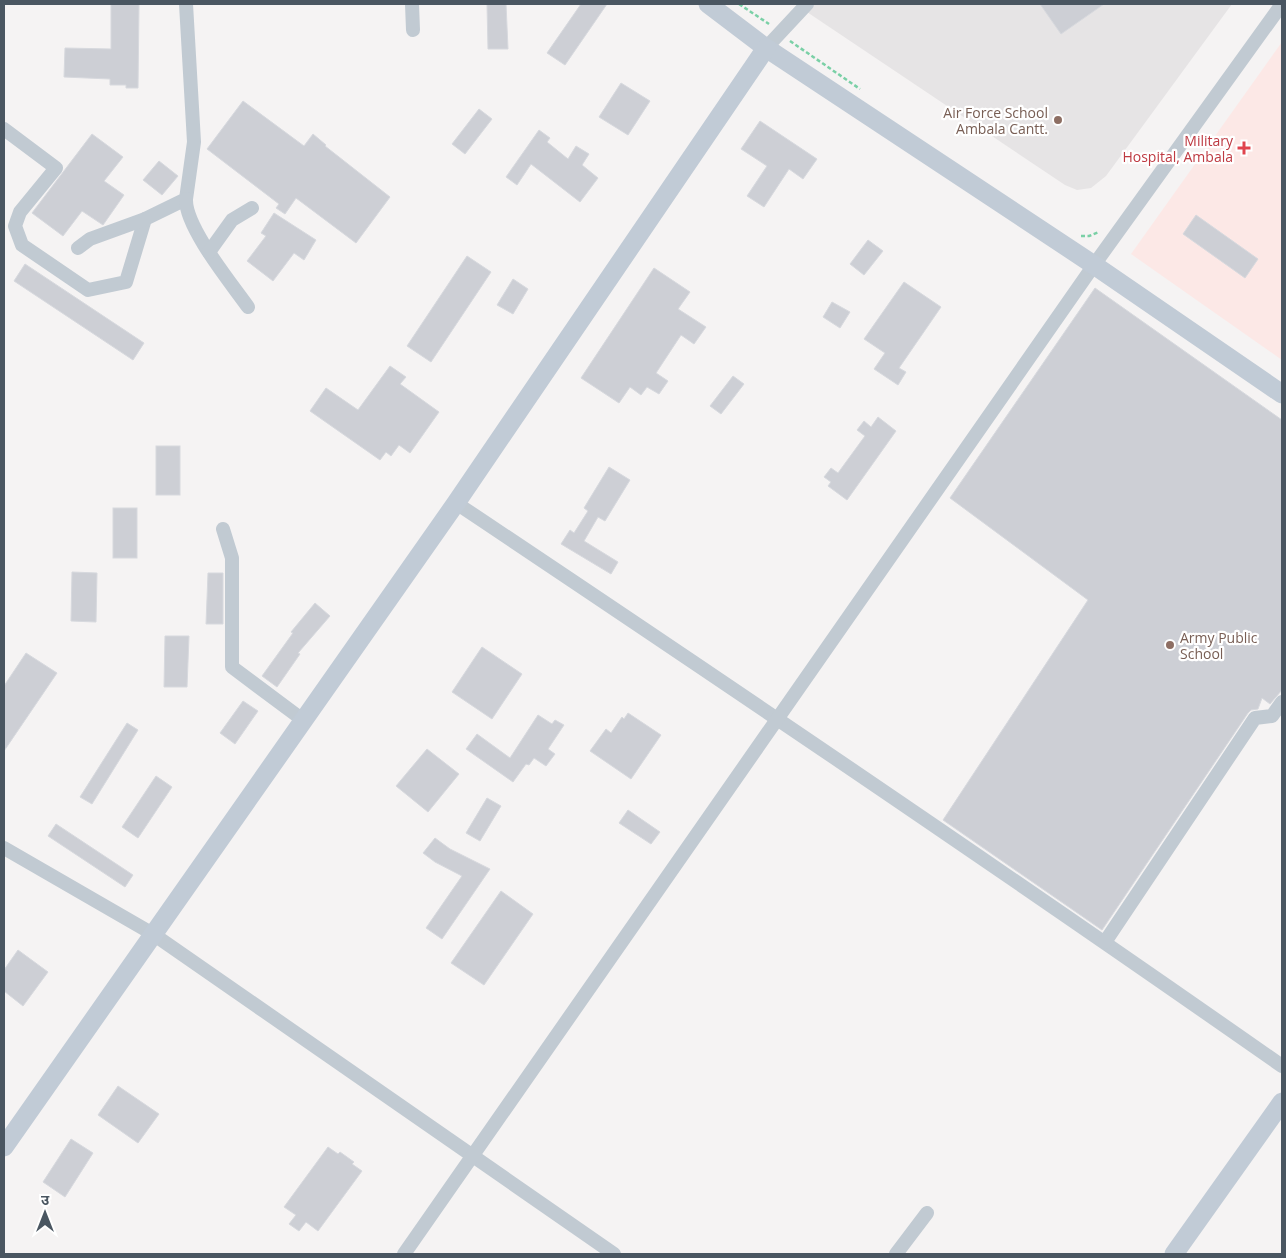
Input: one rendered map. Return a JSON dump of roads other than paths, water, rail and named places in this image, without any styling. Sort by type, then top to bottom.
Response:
[{"type":"street","points":[[186,4],[194,142],[186,209],[195,230],[248,307]]},
{"type":"street","points":[[412,4],[413,30]]},
{"type":"street","points":[[708,4],[766,48],[1094,265],[1282,394]]},
{"type":"street","points":[[4,1147],[456,503],[766,48],[807,4]]},
{"type":"street","points":[[404,1254],[1094,265],[1282,4]]},
{"type":"street","points":[[4,130],[56,168],[20,212],[15,226],[22,245],[88,290],[126,282],[145,219]]},
{"type":"street","points":[[78,248],[90,239],[145,219],[186,199]]},
{"type":"street","points":[[210,252],[232,220],[252,208]]},
{"type":"street","points":[[456,503],[778,719],[1105,942],[1282,1066]]},
{"type":"street","points":[[223,529],[232,558],[232,667],[303,720]]},
{"type":"street","points":[[1105,942],[1255,718],[1272,716],[1282,702]]},
{"type":"street","points":[[4,848],[153,934],[614,1254]]},
{"type":"street","points":[[1174,1254],[1282,1102]]},
{"type":"street","points":[[896,1254],[927,1213]]},
{"type":"place","name":"Air Force School Ambala Cantt.","points":[[1058,120]]},
{"type":"place","name":"Military Hospital, Ambala","points":[[1244,148]]},
{"type":"place","name":"Army Public School","points":[[1170,645]]}]
